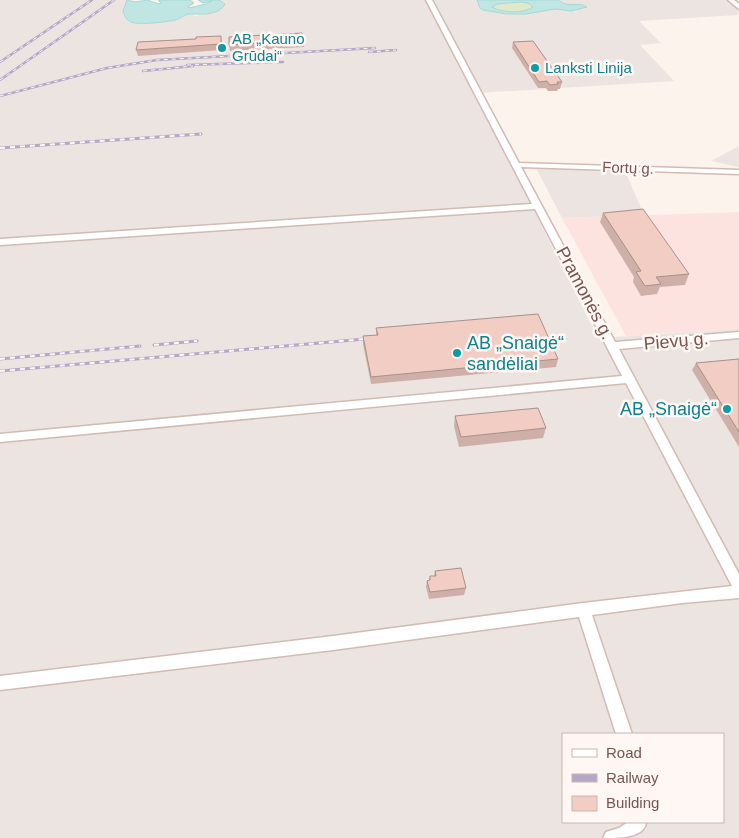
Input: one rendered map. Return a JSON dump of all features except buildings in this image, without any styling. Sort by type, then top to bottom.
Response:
[{"type":"street","name":"Pramonės g.","points":[[429,0],[739,588]]},
{"type":"street","points":[[731,0],[739,6]]},
{"type":"street","name":"Fortų g.","points":[[516,165],[739,172]]},
{"type":"street","points":[[0,242],[538,206]]},
{"type":"street","name":"Pievų g.","points":[[613,346],[739,335]]},
{"type":"street","points":[[0,438],[630,379]]},
{"type":"street","points":[[0,683],[333,643],[583,609],[739,592]]},
{"type":"street","points":[[583,609],[624,733]]},
{"type":"street","points":[[612,838],[623,835],[638,825],[638,823]]},
{"type":"shaded area","points":[[0,0],[127,0],[124,15],[130,22],[141,23],[174,20],[189,14],[196,16],[210,13],[224,7],[224,3],[219,0],[735,0],[739,3],[738,15],[639,21],[661,43],[640,45],[674,81],[560,88],[548,91],[546,89],[475,93],[598,338],[739,329],[739,838],[0,838]]},
{"type":"shaded area","points":[[739,146],[739,167],[711,161]]},
{"type":"shaded area","points":[[536,168],[625,171],[644,215],[562,218]]},
{"type":"shaded area","points":[[739,212],[739,329],[626,336],[562,218]]},
{"type":"green space","points":[[528,3],[533,7],[524,11],[512,12],[501,11],[492,7],[497,4]]},
{"type":"water","points":[[127,0],[135,2],[147,0],[159,4],[161,3],[158,0],[190,0],[194,3],[189,8],[212,1],[203,3],[198,0],[219,0],[225,4],[218,11],[214,12],[188,14],[165,22],[137,23],[129,21],[123,11]]},
{"type":"water","points":[[477,0],[559,0],[569,5],[584,5],[587,7],[571,11],[555,9],[526,14],[506,14],[480,8]],"holes":[[[528,3],[533,7],[518,12],[501,11],[492,7],[497,4]]]},
{"type":"railway","points":[[0,62],[92,0]]},
{"type":"railway","points":[[0,80],[114,0]]},
{"type":"railway","points":[[0,96],[107,68],[157,60],[375,48]]},
{"type":"railway","points":[[369,52],[396,50]]},
{"type":"railway","points":[[187,65],[283,62]]},
{"type":"railway","points":[[143,71],[193,66]]},
{"type":"railway","points":[[0,148],[201,134]]},
{"type":"railway","points":[[0,371],[376,338]]},
{"type":"railway","points":[[154,345],[197,341]]},
{"type":"railway","points":[[0,359],[140,346]]},
{"type":"place","name":"AB „Kauno Grūdai“","points":[[222,48]]},
{"type":"place","name":"Lanksti Linija","points":[[535,68]]},
{"type":"place","name":"AB „Snaigė“ sandėliai","points":[[457,353]]},
{"type":"place","name":"AB „Snaigė“","points":[[727,409]]}]
